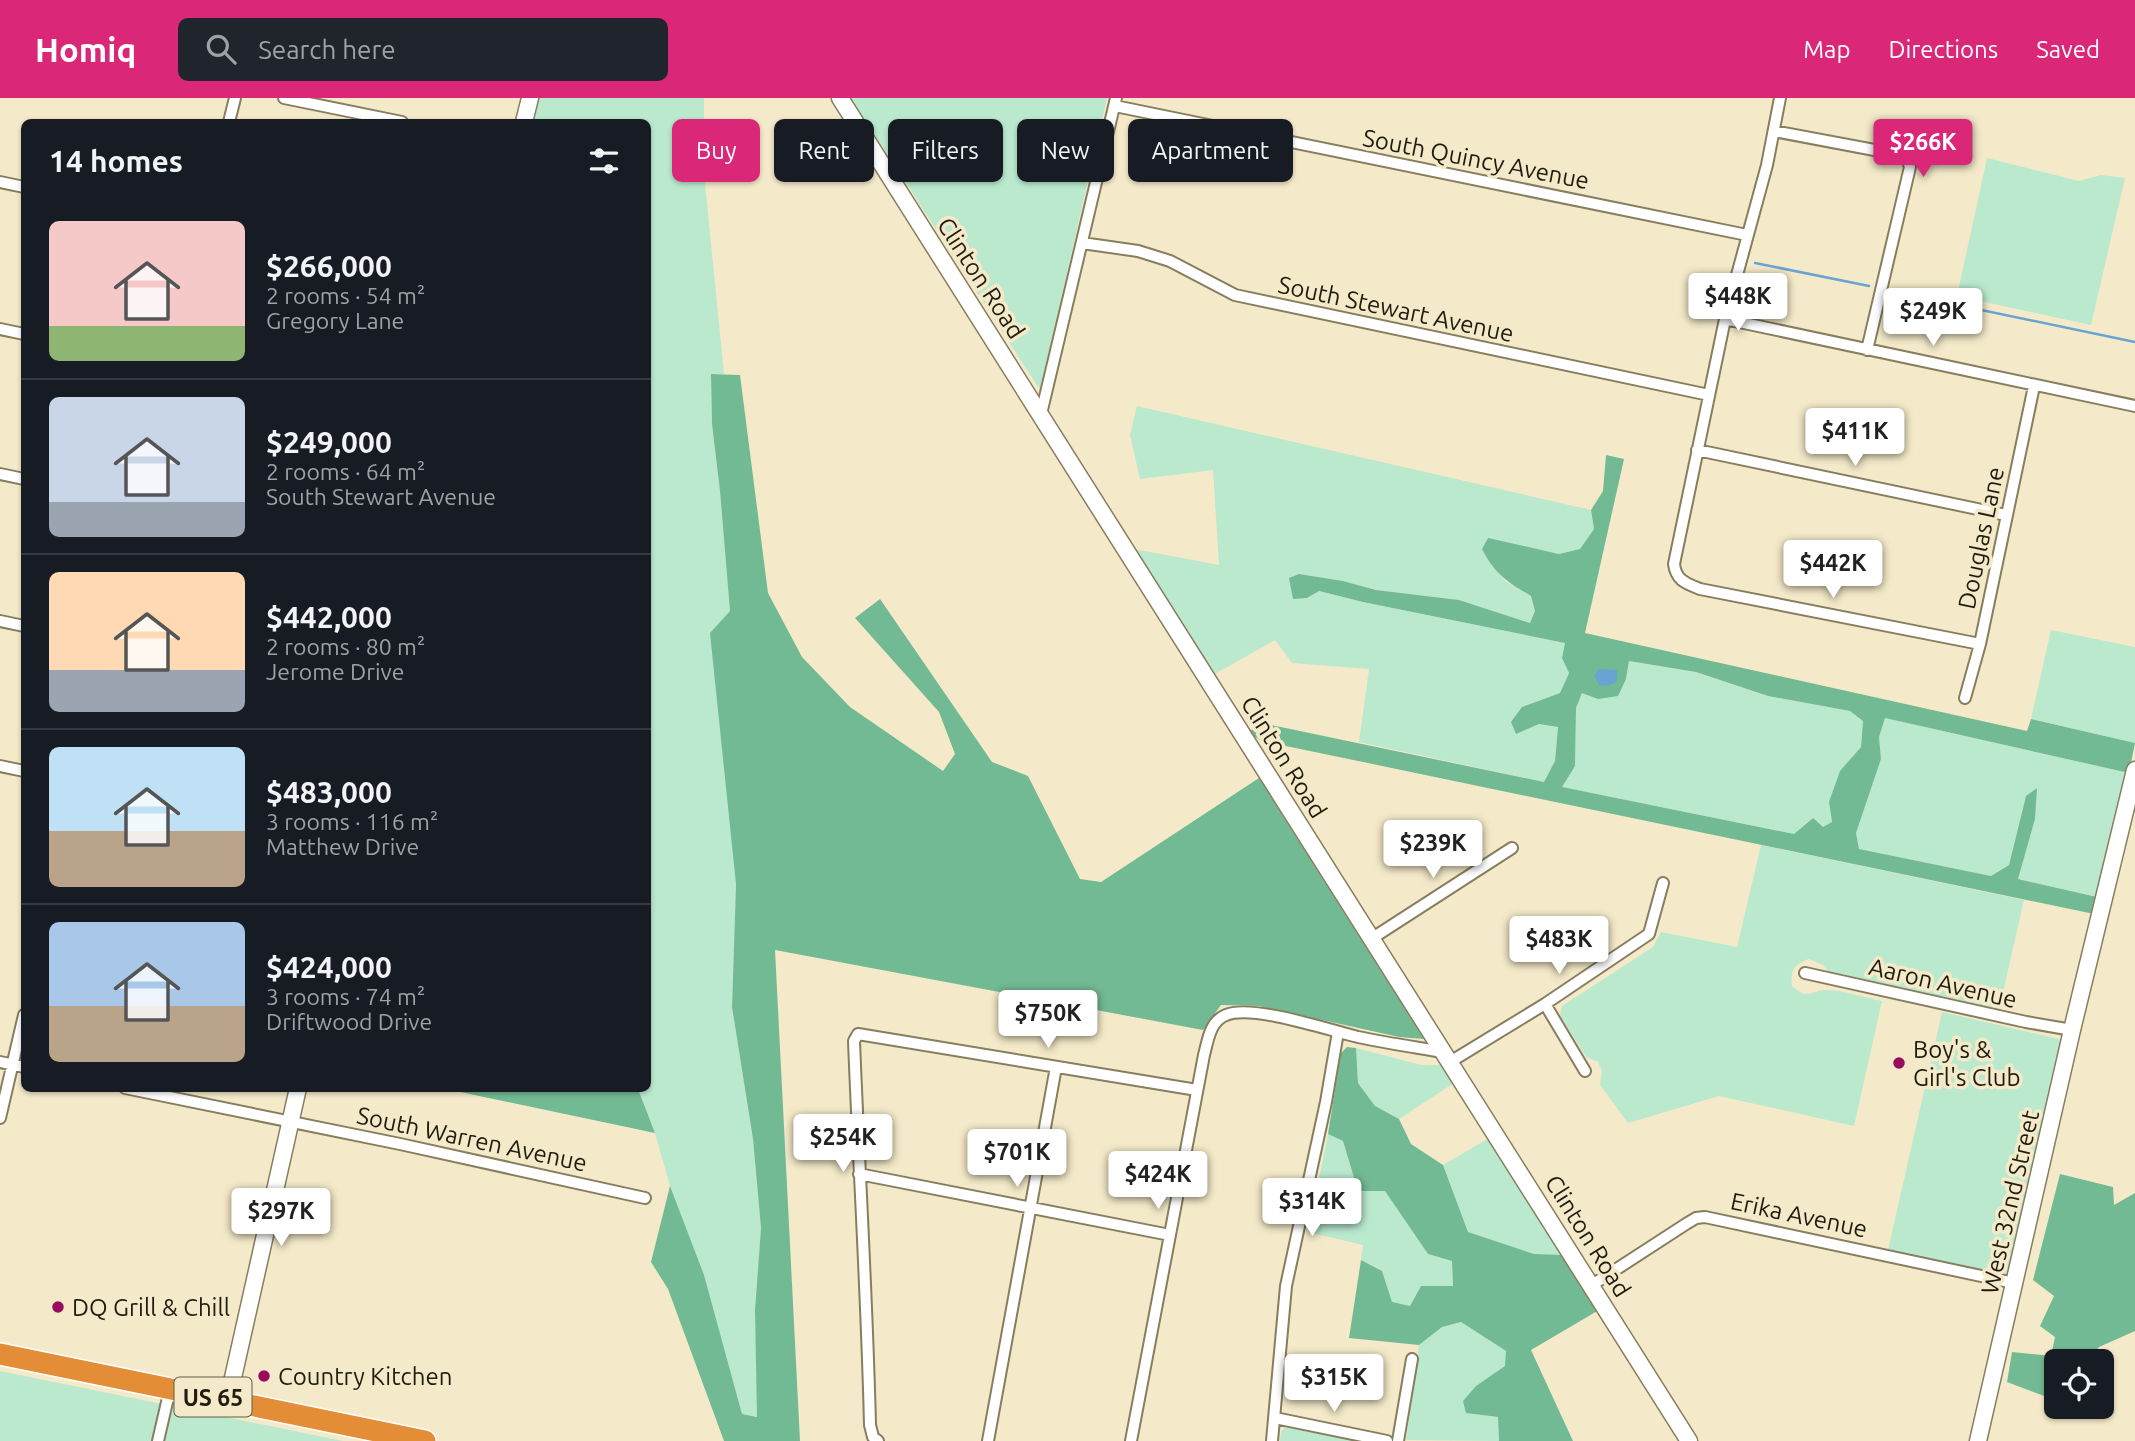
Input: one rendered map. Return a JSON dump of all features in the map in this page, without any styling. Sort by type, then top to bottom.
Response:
[{"type":"highway","name":"US 65","points":[[0,1354],[425,1441]]},
{"type":"street","points":[[230,119],[235,98]]},
{"type":"street","points":[[284,98],[387,119]]},
{"type":"street","points":[[525,119],[530,98]]},
{"type":"street","name":"Clinton Road","points":[[840,98],[1689,1441]]},
{"type":"street","points":[[1780,98],[1774,131],[1725,319],[1697,450],[1674,564],[1679,579],[1700,589],[1980,644]]},
{"type":"street","points":[[1041,414],[1115,102]]},
{"type":"street","name":"South Quincy Avenue","points":[[1115,102],[1747,235]]},
{"type":"street","points":[[1774,131],[1907,158],[1910,167],[1867,350]]},
{"type":"street","points":[[0,182],[21,186]]},
{"type":"street","name":"South Stewart Avenue","points":[[1082,243],[1138,251],[1170,261],[1235,295],[1709,396]]},
{"type":"street","points":[[1725,319],[2135,406]]},
{"type":"street","points":[[0,329],[21,333]]},
{"type":"street","name":"Douglas Lane","points":[[1965,698],[1980,644],[2034,386]]},
{"type":"street","points":[[1697,450],[2006,515]]},
{"type":"street","points":[[0,474],[21,478]]},
{"type":"street","points":[[0,621],[21,625]]},
{"type":"street","points":[[0,766],[21,770]]},
{"type":"street","name":"West 32nd Street","points":[[1978,1441],[2072,1030],[2135,770]]},
{"type":"street","points":[[1371,939],[1512,848]]},
{"type":"street","points":[[1131,1441],[1209,1036],[1218,1020],[1232,1013],[1253,1014],[1446,1057],[1545,1004],[1649,933],[1662,883]]},
{"type":"street","name":"Aaron Avenue","points":[[1805,973],[2026,1023],[2072,1030]]},
{"type":"street","points":[[1545,1004],[1585,1071]]},
{"type":"street","points":[[1272,1441],[1286,1286],[1326,1102],[1338,1032]]},
{"type":"street","points":[[878,1441],[871,1433],[855,1037],[863,1034],[1198,1090]]},
{"type":"street","points":[[0,1118],[19,1066],[21,1046]]},
{"type":"street","points":[[0,1062],[19,1066]]},
{"type":"street","points":[[988,1441],[1056,1067]]},
{"type":"street","name":"South Warren Avenue","points":[[144,1092],[400,1144],[645,1198]]},
{"type":"street","points":[[228,1400],[297,1092]]},
{"type":"street","points":[[859,1174],[1170,1235]]},
{"type":"street","name":"Erika Avenue","points":[[1592,1285],[1696,1218],[1706,1217],[2014,1283]]},
{"type":"street","points":[[1398,1441],[1412,1359]]},
{"type":"street","points":[[158,1441],[170,1389]]},
{"type":"street","points":[[1275,1418],[1387,1441]]},
{"type":"green space","points":[[537,98],[704,98],[704,119],[672,119],[672,182],[705,182],[724,374],[711,374],[712,424],[730,611],[736,884],[732,1007],[753,1139],[761,1228],[755,1310],[758,1417],[742,1414],[704,1276],[670,1186],[655,1133],[639,1092],[651,1092],[651,119],[532,119]]},
{"type":"green space","points":[[851,98],[1107,98],[1102,119],[1017,119],[1017,182],[1088,182],[1040,390],[905,182],[1003,182],[1003,119],[888,119],[888,155],[874,134],[874,119],[865,119]]},
{"type":"green space","points":[[1987,158],[2079,181],[2101,175],[2125,178],[2091,325],[1957,296]]},
{"type":"green space","points":[[711,374],[740,375],[768,593],[802,657],[850,707],[943,771],[955,754],[939,712],[855,618],[880,599],[992,762],[1028,776],[1080,879],[1101,882],[1259,778],[1424,1039],[1399,1037],[1259,1006],[1221,1005],[1203,1030],[775,950],[800,1441],[724,1441],[668,1289],[651,1262],[670,1186],[704,1275],[742,1414],[757,1417],[755,1310],[761,1228],[753,1139],[732,1007],[736,884],[710,633],[730,611],[712,424]]},
{"type":"green space","points":[[1137,406],[1591,510],[1594,529],[1580,549],[1559,554],[1488,539],[1482,549],[1505,581],[1531,596],[1535,611],[1530,623],[1459,600],[1376,590],[1299,574],[1307,598],[1318,591],[1565,643],[1562,658],[1569,673],[1560,693],[1522,707],[1516,734],[1539,724],[1558,727],[1555,761],[1544,782],[1359,742],[1369,669],[1292,663],[1275,640],[1213,675],[1134,549],[1219,565],[1213,470],[1140,479],[1130,435]]},
{"type":"green space","points":[[1606,455],[1624,459],[1585,633],[2027,731],[2031,719],[2135,743],[2129,773],[1885,718],[1879,737],[1881,759],[1856,833],[1859,849],[1991,876],[2009,865],[2026,796],[2037,788],[2035,819],[2018,879],[2097,897],[2094,914],[1262,741],[1247,732],[1266,724],[1544,782],[1555,761],[1558,727],[1539,724],[1516,734],[1511,722],[1522,707],[1560,693],[1569,673],[1562,658],[1565,643],[1319,591],[1307,598],[1293,599],[1289,578],[1299,574],[1376,590],[1459,600],[1530,623],[1535,611],[1531,596],[1508,582],[1492,565],[1482,549],[1488,538],[1559,554],[1580,549],[1594,529],[1591,510],[1603,491]],"holes":[[[1629,661],[1696,672],[1768,696],[1850,711],[1863,721],[1861,747],[1840,771],[1829,802],[1832,822],[1823,827],[1813,818],[1794,834],[1562,787],[1575,766],[1576,708],[1582,693],[1598,699],[1618,696],[1626,679]]]},
{"type":"green space","points":[[2051,630],[2135,647],[2135,743],[2031,719]]},
{"type":"green space","points":[[1629,661],[1696,672],[1768,696],[1850,711],[1863,721],[1861,747],[1853,756],[1829,802],[1832,823],[1823,828],[1812,818],[1794,834],[1561,787],[1575,766],[1576,708],[1582,692],[1626,679]]},
{"type":"green space","points":[[1885,718],[2129,773],[2097,897],[2018,879],[2035,819],[2026,796],[2009,865],[1991,876],[1859,849],[1856,833],[1881,759],[1879,737]]},
{"type":"green space","points":[[1761,845],[2024,900],[1999,1010],[1828,971],[1823,965],[1809,959],[1797,966],[1792,976],[1792,986],[1802,993],[1834,990],[1882,1001],[1854,1126],[1719,1096],[1628,1123],[1600,1085],[1602,1071],[1598,1062],[1586,1057],[1560,1015],[1562,1006],[1653,947],[1661,932],[1737,947]]},
{"type":"green space","points":[[1942,1012],[2059,1039],[2062,1046],[2011,1273],[2004,1276],[1888,1250]]},
{"type":"green space","points":[[1347,1047],[1356,1048],[1358,1083],[1375,1106],[1399,1119],[1411,1144],[1443,1165],[1468,1232],[1534,1254],[1566,1255],[1599,1310],[1531,1350],[1573,1441],[1499,1441],[1498,1417],[1466,1413],[1463,1401],[1476,1386],[1505,1366],[1506,1351],[1461,1322],[1442,1327],[1419,1345],[1349,1338],[1361,1260],[1382,1271],[1392,1302],[1410,1306],[1421,1286],[1453,1286],[1452,1261],[1428,1254],[1385,1191],[1358,1191],[1343,1141],[1328,1134],[1341,1053]]},
{"type":"green space","points":[[1356,1048],[1421,1065],[1440,1065],[1454,1083],[1399,1119],[1375,1106],[1358,1083]]},
{"type":"green space","points":[[460,1092],[639,1092],[655,1133]]},
{"type":"green space","points":[[1328,1134],[1343,1141],[1358,1191],[1385,1190],[1428,1254],[1452,1261],[1453,1286],[1421,1286],[1410,1306],[1392,1303],[1382,1271],[1361,1260],[1363,1245],[1308,1232]]},
{"type":"green space","points":[[1489,1138],[1566,1255],[1534,1254],[1468,1232],[1443,1165]]},
{"type":"green space","points":[[2060,1174],[2113,1187],[2114,1205],[2135,1193],[2135,1331],[2097,1349],[2052,1349],[2055,1337],[2040,1326],[2054,1296],[2033,1280]]},
{"type":"green space","points":[[1461,1322],[1506,1351],[1506,1366],[1476,1386],[1466,1413],[1498,1417],[1499,1441],[1406,1440],[1419,1345],[1442,1327]]},
{"type":"green space","points":[[2012,1352],[2044,1355],[2044,1396],[2007,1382]]},
{"type":"green space","points":[[0,1371],[343,1441],[0,1441]]},
{"type":"green space","points":[[1285,1427],[1361,1441],[1280,1441],[1281,1432]]},
{"type":"water","points":[[1599,669],[1617,670],[1617,681],[1600,686],[1594,676]]},
{"type":"waterway","points":[[1755,263],[1869,286]]},
{"type":"waterway","points":[[1890,291],[2135,342]]},
{"type":"place","name":"Boy's & Girl's Club","points":[[1899,1063]]},
{"type":"place","name":"DQ Grill & Chill","points":[[58,1307]]},
{"type":"place","name":"Country Kitchen","points":[[264,1376]]}]
